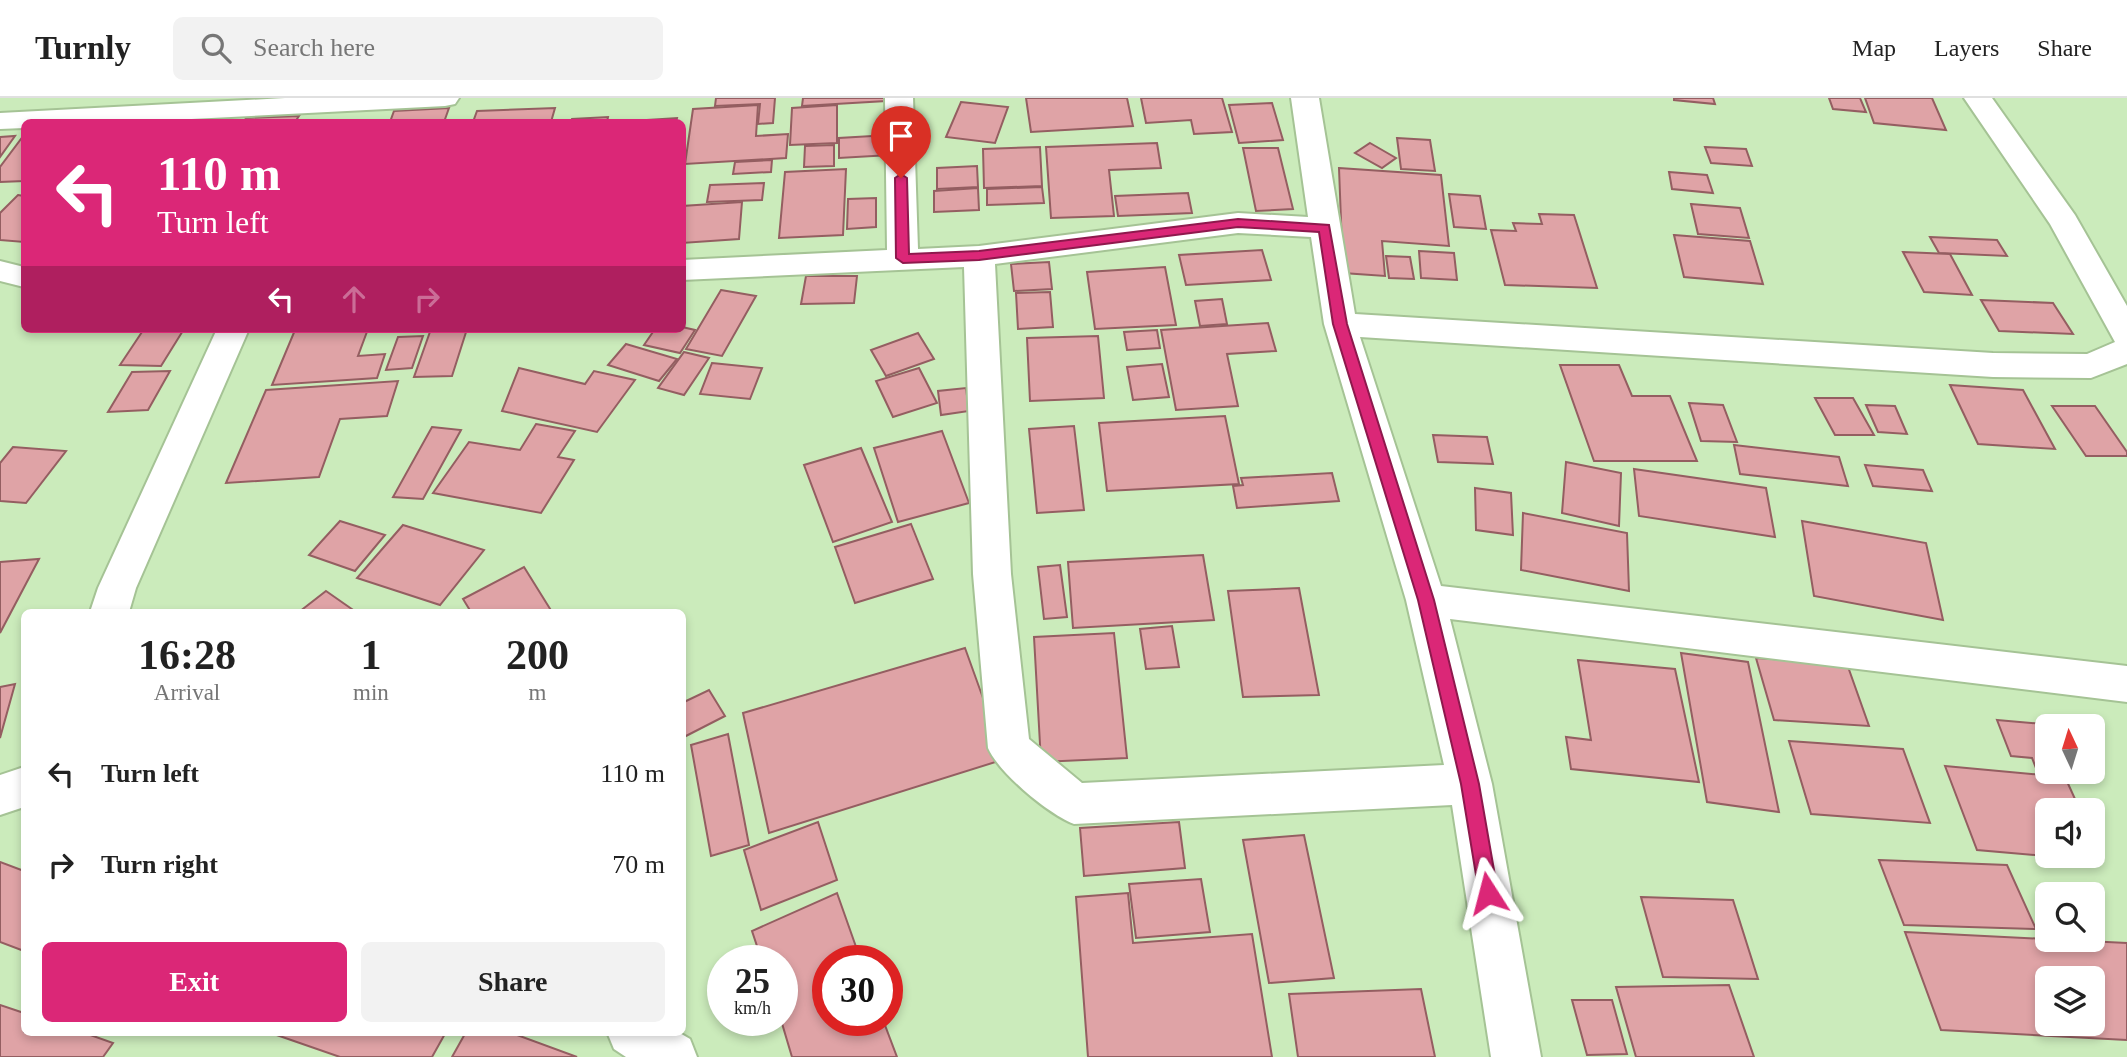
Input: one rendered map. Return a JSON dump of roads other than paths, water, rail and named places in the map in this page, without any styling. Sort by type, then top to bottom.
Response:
[{"type":"street","points":[[52,119],[335,108],[445,98]]},
{"type":"street","points":[[898,98],[903,258]]},
{"type":"street","points":[[1305,98],[1340,324],[1426,600],[1470,784],[1516,1057]]},
{"type":"street","points":[[1978,98],[2064,222],[2127,335]]},
{"type":"street","points":[[0,121],[21,120]]},
{"type":"street","points":[[686,270],[979,256],[1238,223],[1324,228]]},
{"type":"street","points":[[979,256],[992,574],[1009,748],[1074,804],[1470,784]]},
{"type":"street","points":[[0,271],[21,276]]},
{"type":"street","points":[[1340,324],[1993,365],[2091,366],[2127,350]]},
{"type":"street","points":[[110,609],[231,333]]},
{"type":"street","points":[[1426,600],[2127,684]]},
{"type":"street","points":[[0,794],[21,788]]},
{"type":"street","points":[[638,1036],[672,1057]]}]
